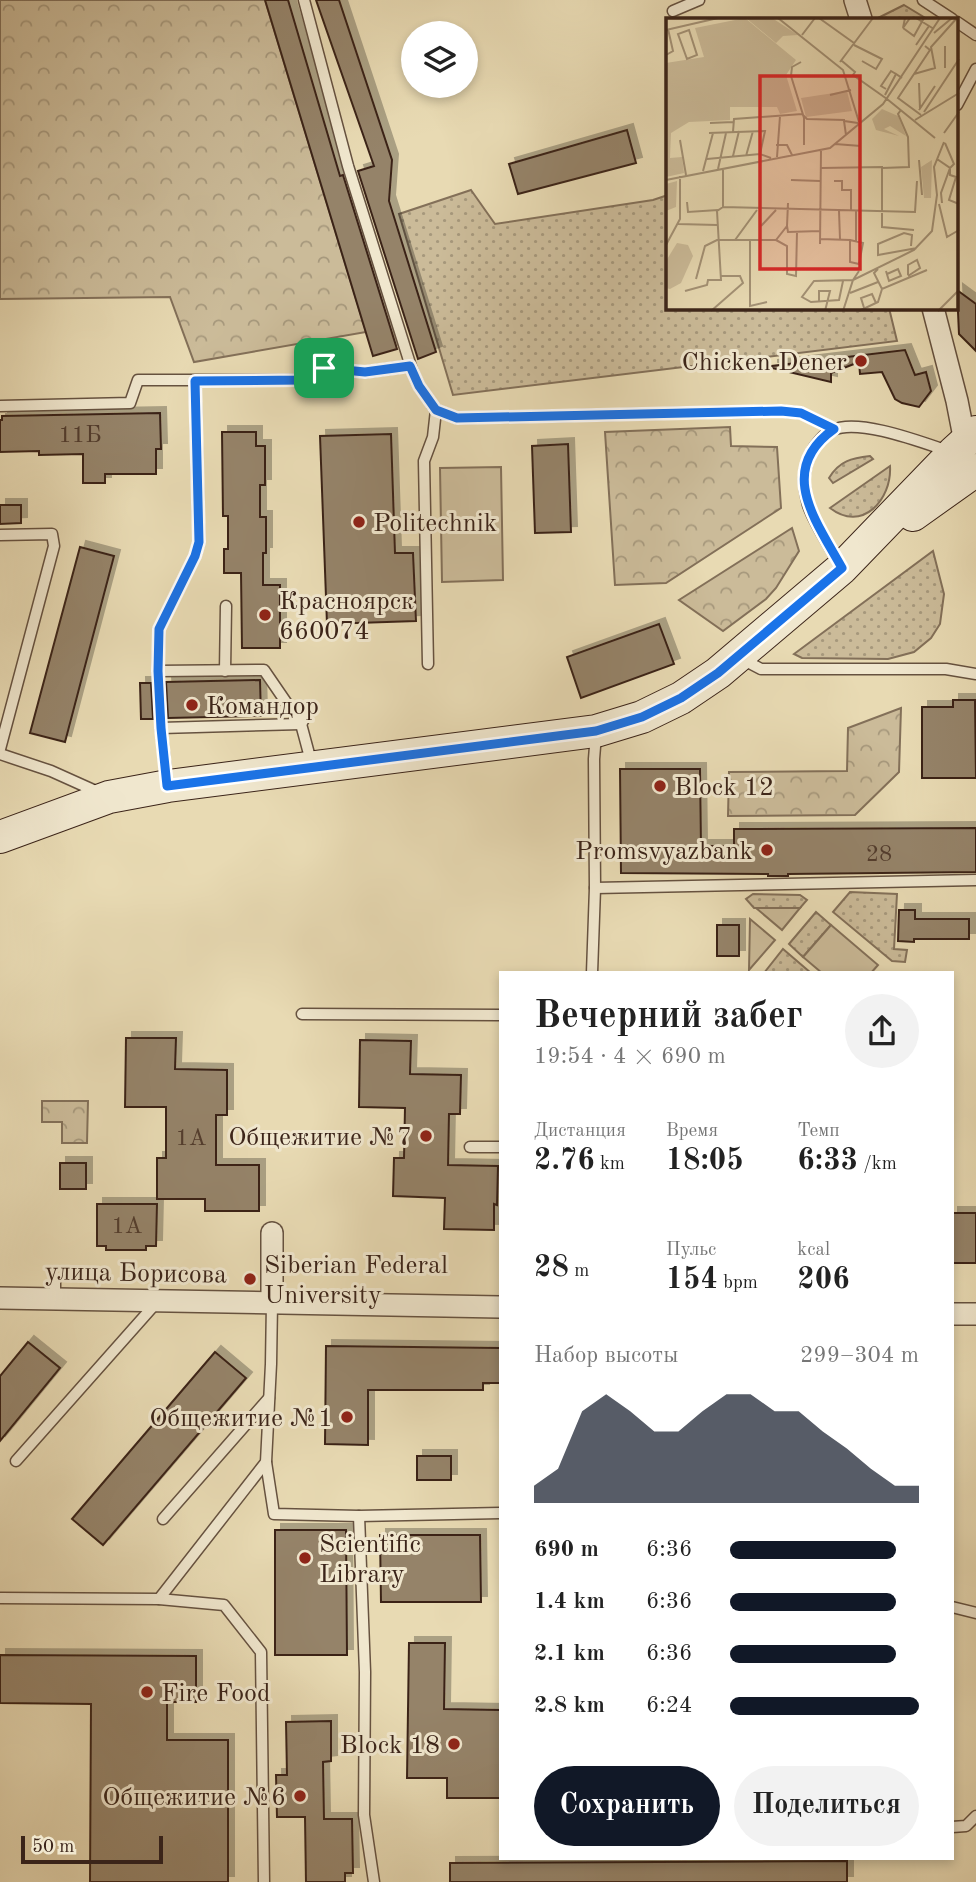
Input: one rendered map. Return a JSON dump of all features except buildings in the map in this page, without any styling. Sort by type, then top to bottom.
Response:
[{"type":"main road","points":[[0,837],[109,797],[167,786],[596,731],[642,717],[681,698],[718,673],[842,568],[968,449]]},
{"type":"street","points":[[934,310],[968,449]]},
{"type":"street","points":[[272,1233],[272,1303]]},
{"type":"street","name":"улица Борисова","points":[[0,1298],[55,1290],[159,1299],[499,1307]]},
{"type":"street","points":[[954,1314],[976,1314]]},
{"type":"lane","points":[[304,0],[348,166],[410,366],[419,386],[436,410],[457,418],[781,411],[801,413],[834,429],[866,428],[968,449]]},
{"type":"lane","points":[[673,11],[699,0]]},
{"type":"lane","points":[[923,0],[950,18]]},
{"type":"lane","points":[[958,23],[976,35]]},
{"type":"lane","points":[[958,103],[976,69]]},
{"type":"lane","points":[[0,406],[130,403],[138,380],[305,380],[324,368],[365,372],[410,366]]},
{"type":"lane","points":[[167,786],[158,671],[159,629],[195,556],[199,542],[195,381]]},
{"type":"lane","points":[[428,664],[424,461],[433,437],[436,410]]},
{"type":"lane","points":[[834,429],[813,448],[804,467],[805,489],[809,508],[842,568]]},
{"type":"lane","points":[[0,535],[52,534],[54,546],[0,751],[109,797]]},
{"type":"lane","points":[[225,671],[226,606]]},
{"type":"lane","points":[[738,656],[761,669],[946,669],[976,674]]},
{"type":"lane","points":[[158,671],[264,670],[301,724],[312,768]]},
{"type":"lane","points":[[301,724],[312,707]]},
{"type":"lane","points":[[161,728],[301,724]]},
{"type":"lane","points":[[592,971],[596,731]]},
{"type":"lane","points":[[595,888],[976,880]]},
{"type":"lane","points":[[302,1014],[499,1014]]},
{"type":"lane","points":[[471,1147],[499,1147]]},
{"type":"lane","points":[[16,1461],[159,1299]]},
{"type":"lane","points":[[272,1303],[266,1462],[274,1514],[359,1516],[499,1513]]},
{"type":"lane","points":[[163,1519],[268,1398]]},
{"type":"lane","points":[[159,1599],[266,1462]]},
{"type":"lane","points":[[359,1516],[365,1672],[364,1815],[374,1882]]},
{"type":"lane","points":[[0,1598],[159,1599],[224,1605],[261,1652],[264,1882]]},
{"type":"lane","points":[[954,1608],[976,1613]]},
{"type":"lane","points":[[954,1827],[966,1826],[976,1816]]},
{"type":"green space","points":[[0,0],[265,0],[366,332],[194,362],[170,297],[0,299]]},
{"type":"green space","points":[[904,5],[925,18],[878,18]]},
{"type":"green space","points":[[471,190],[495,224],[653,200],[666,196],[666,310],[889,310],[897,341],[453,395],[399,214]]},
{"type":"green space","points":[[730,427],[731,446],[777,447],[781,508],[666,583],[615,585],[605,432]]},
{"type":"green space","points":[[870,456],[873,459],[833,483],[829,478],[846,461]]},
{"type":"green space","points":[[890,466],[886,490],[873,509],[864,515],[853,517],[842,515],[830,508]]},
{"type":"green space","points":[[501,467],[503,580],[442,582],[440,468]]},
{"type":"green space","points":[[792,528],[799,551],[776,588],[766,599],[723,631],[679,600]]},
{"type":"green space","points":[[933,551],[944,594],[940,624],[931,638],[914,652],[888,659],[802,658],[794,654]]},
{"type":"green space","points":[[901,708],[899,772],[855,815],[728,816],[729,772],[847,771],[848,728]]},
{"type":"green space","points":[[850,892],[897,894],[894,949],[907,950],[905,962],[892,961],[833,912]]},
{"type":"green space","points":[[753,894],[800,895],[807,900],[800,908],[754,908],[746,899]]},
{"type":"green space","points":[[756,908],[800,908],[782,930]]},
{"type":"green space","points":[[816,912],[831,925],[803,957],[789,944]]},
{"type":"green space","points":[[750,919],[775,940],[749,970]]},
{"type":"green space","points":[[831,925],[878,965],[873,971],[820,971],[803,957]]},
{"type":"green space","points":[[783,949],[809,971],[766,971]]},
{"type":"green space","points":[[42,1101],[88,1101],[87,1143],[62,1143],[62,1122],[42,1122]]},
{"type":"place","name":"Chicken Dener","points":[[861,361]]},
{"type":"place","name":"Politechnik","points":[[359,522]]},
{"type":"place","name":"Красноярск 660074","points":[[265,615]]},
{"type":"place","name":"Командор","points":[[192,705]]},
{"type":"place","name":"Block 12","points":[[660,786]]},
{"type":"place","name":"Promsvyazbank","points":[[767,850]]},
{"type":"place","name":"Общежитие №7","points":[[426,1136]]},
{"type":"place","name":"Siberian Federal University","points":[[250,1279]]},
{"type":"place","name":"Общежитие №1","points":[[347,1417]]},
{"type":"place","name":"Scientific Library","points":[[305,1558]]},
{"type":"place","name":"Fire Food","points":[[147,1692]]},
{"type":"place","name":"Block 18","points":[[454,1744]]},
{"type":"place","name":"Общежитие №6","points":[[300,1796]]},
{"type":"route","points":[[410,366],[419,386],[436,410],[457,418],[781,411],[801,413],[834,429],[813,448],[804,467],[805,489],[809,508],[842,568],[718,673],[681,698],[642,717],[596,731],[167,786],[158,671],[159,629],[195,556],[199,542],[195,381],[305,380],[324,368],[365,372],[410,366]]}]
